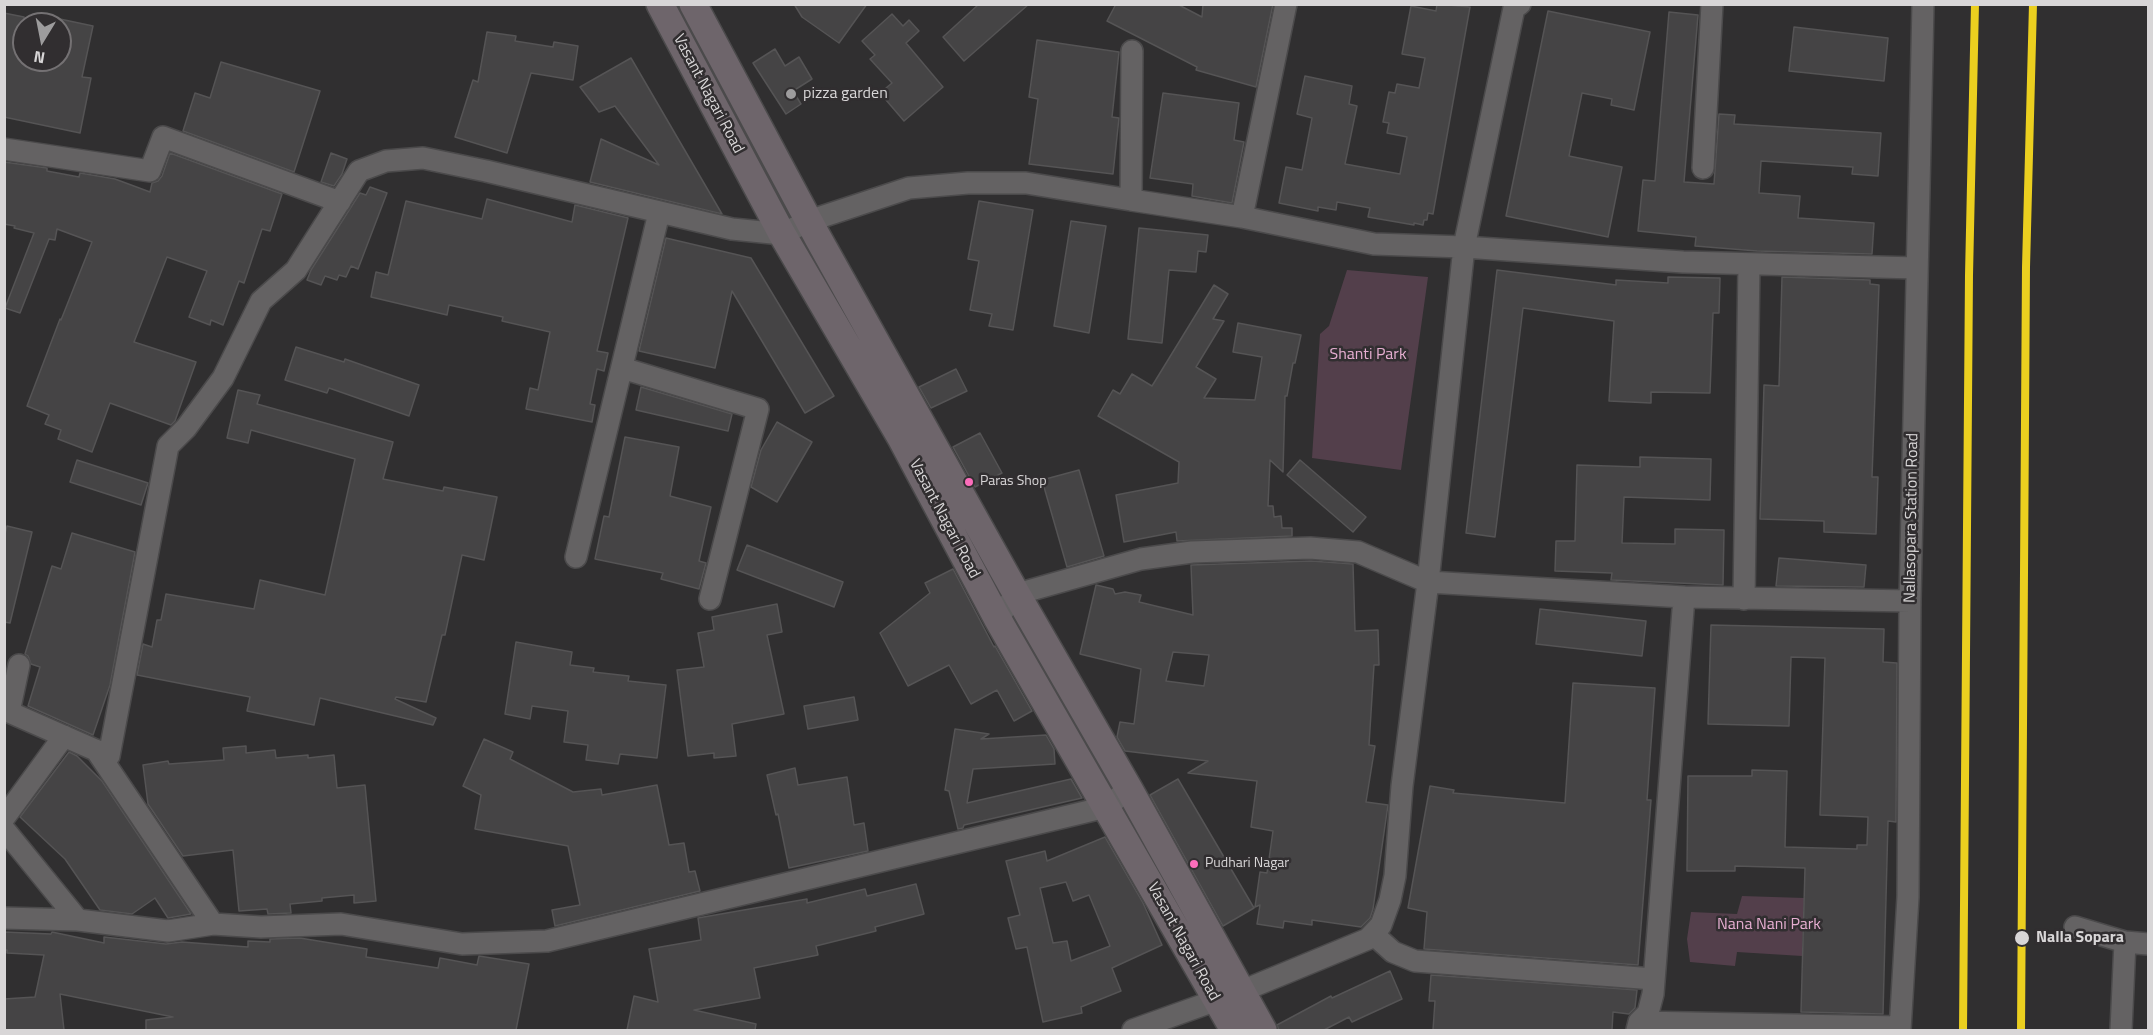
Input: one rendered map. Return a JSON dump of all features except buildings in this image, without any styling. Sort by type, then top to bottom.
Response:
[{"type":"main road","name":"Vasant Nagari Road","points":[[660,4],[782,234],[901,438],[998,618],[1234,1030]]},
{"type":"main road","name":"Vasant Nagari Road","points":[[693,4],[809,221],[1263,1030]]},
{"type":"street","points":[[1242,217],[1286,4]]},
{"type":"street","points":[[1703,168],[1712,4]]},
{"type":"street","name":"Nallasopara Station Road","points":[[1900,1029],[1908,897],[1910,601],[1923,4]]},
{"type":"street","points":[[1133,1030],[1242,991],[1368,939],[1381,925],[1395,876],[1402,786],[1428,582],[1464,247],[1510,6]]},
{"type":"street","points":[[1131,200],[1132,51]]},
{"type":"street","points":[[4,149],[150,171],[163,137],[340,202]]},
{"type":"street","points":[[19,665],[9,712],[109,756],[168,446],[186,429],[222,378],[261,301],[296,270],[359,171],[386,161],[423,158],[732,229],[782,234],[809,221],[909,188],[968,183],[1026,183],[1242,217],[1374,244],[1464,247],[1683,262],[1917,268]]},
{"type":"street","points":[[576,557],[659,213]]},
{"type":"street","points":[[1744,599],[1749,264]]},
{"type":"street","points":[[622,368],[758,409],[710,599]]},
{"type":"street","points":[[998,618],[1017,594],[1141,559],[1192,552],[1310,548],[1358,552],[1428,582],[1684,597],[1910,601]]},
{"type":"street","points":[[1638,1026],[1648,1013],[1653,994],[1684,597]]},
{"type":"street","points":[[4,818],[64,736]]},
{"type":"street","points":[[96,750],[213,924]]},
{"type":"street","points":[[4,918],[78,921],[168,931],[213,924],[261,927],[341,924],[462,944],[547,941],[1106,807],[1129,789]]},
{"type":"street","points":[[4,828],[78,921]]},
{"type":"street","points":[[2075,927],[2125,942],[2148,944]]},
{"type":"street","points":[[1373,934],[1393,952],[1415,961],[1654,980]]},
{"type":"street","points":[[2121,1030],[2125,942]]},
{"type":"street","points":[[1638,1026],[1900,1029]]},
{"type":"green space","name":"Shanti Park","points":[[1347,270],[1428,277],[1401,470],[1312,458],[1320,334],[1329,326]]},
{"type":"green space","name":"Nana Nani Park","points":[[1742,896],[1804,898],[1802,956],[1737,952],[1735,966],[1690,962],[1687,939],[1691,912],[1737,914]]},
{"type":"transit line","points":[[1963,1030],[1969,275],[1975,4]]},
{"type":"transit line","points":[[2021,1030],[2026,267],[2033,4]]},
{"type":"place","name":"pizza garden","points":[[791,94]]},
{"type":"place","name":"Paras Shop","points":[[969,482]]},
{"type":"place","name":"Pudhari Nagar","points":[[1194,864]]},
{"type":"place","name":"Nalla Sopara","points":[[2022,938]]}]
